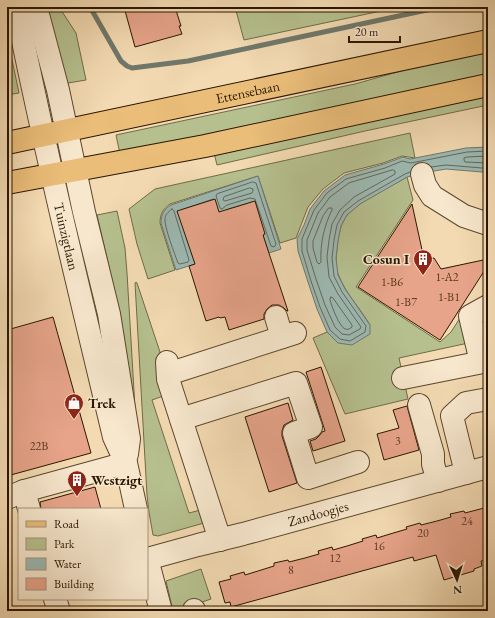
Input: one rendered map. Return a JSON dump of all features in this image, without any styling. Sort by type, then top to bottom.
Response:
[{"type":"main road","name":"Ettensebaan","points":[[7,143],[488,42]]},
{"type":"main road","points":[[7,183],[205,146],[488,85]]},
{"type":"street","name":"Tuinzigtlaan","points":[[16,7],[52,175],[114,437],[126,463],[136,508]]},
{"type":"street","name":"Tuinzigtlaan","points":[[36,7],[58,90],[84,212],[109,314],[129,439],[126,463]]},
{"type":"street","points":[[422,174],[425,185],[432,196],[464,216],[488,224]]},
{"type":"street","points":[[403,378],[485,362],[470,316],[488,306]]},
{"type":"street","points":[[220,540],[168,380],[167,368],[285,329]]},
{"type":"street","points":[[181,419],[296,383],[311,427],[294,433],[308,478],[358,462]]},
{"type":"street","points":[[466,473],[452,416],[466,403],[488,399]]},
{"type":"street","points":[[419,405],[433,454],[433,464],[438,481]]},
{"type":"street","points":[[20,499],[126,463]]},
{"type":"street","name":"Zandoogjes","points":[[148,559],[488,467]]},
{"type":"street","points":[[148,563],[161,611]]},
{"type":"street","points":[[56,600],[59,611]]},
{"type":"green space","points":[[40,7],[59,7],[76,33],[86,80],[62,84]]},
{"type":"green space","points":[[235,7],[400,7],[244,40]]},
{"type":"green space","points":[[7,36],[19,93],[7,95]]},
{"type":"green space","points":[[488,48],[488,76],[120,154],[116,135],[355,84],[457,55]]},
{"type":"green space","points":[[488,95],[488,105],[365,131],[217,165],[214,153]]},
{"type":"green space","points":[[410,133],[415,158],[402,156],[383,163],[344,173],[323,189],[308,207],[296,238],[280,243],[258,176],[170,204],[162,212],[160,223],[175,270],[148,279],[137,244],[129,209],[155,189]]},
{"type":"green space","points":[[407,177],[413,200],[356,287],[440,342],[451,332],[460,318],[473,342],[399,358],[408,399],[345,414],[313,338],[327,332],[338,343],[370,325],[345,289],[338,273],[336,259],[340,230],[345,218],[354,209],[368,199]]},
{"type":"green space","points":[[117,211],[125,248],[135,408],[130,408],[121,318],[97,215]]},
{"type":"green space","points":[[136,282],[164,364],[166,395],[152,400],[189,513],[204,509],[204,523],[158,536],[153,535],[147,495]]},
{"type":"green space","points":[[201,569],[211,599],[187,607],[188,611],[173,611],[166,581]]},
{"type":"water","points":[[488,147],[488,172],[446,169],[407,177],[360,204],[347,215],[341,226],[338,241],[336,258],[338,275],[345,289],[370,325],[370,334],[352,345],[338,343],[327,332],[317,309],[298,251],[297,239],[310,209],[324,191],[345,175],[403,157],[410,159],[466,148]]},
{"type":"water","points":[[258,176],[281,249],[269,253],[252,202],[228,209],[219,217],[213,199],[178,211],[195,264],[176,270],[161,223],[162,215],[165,210],[171,205]]},
{"type":"building","points":[[124,7],[175,7],[182,34],[135,47]]},
{"type":"building","points":[[215,199],[219,212],[255,201],[265,234],[263,235],[288,311],[279,305],[272,305],[264,314],[264,319],[229,330],[225,317],[219,317],[206,321],[189,266],[195,264],[177,211]]},
{"type":"building","name":"Cosun I","points":[[412,204],[424,259],[434,258],[441,269],[488,259],[488,265],[440,340],[358,287]]},
{"type":"building","points":[[53,317],[91,453],[7,476],[7,330]]},
{"type":"building","points":[[321,367],[345,441],[313,451],[310,441],[316,439],[322,432],[325,431],[306,372]]},
{"type":"building","points":[[288,403],[293,420],[284,425],[282,436],[297,483],[269,492],[245,417]]},
{"type":"building","points":[[407,406],[419,450],[384,460],[377,434],[399,428],[393,410]]},
{"type":"building","name":"Westzigt","points":[[95,487],[101,508],[41,508],[40,502]]},
{"type":"building","points":[[488,507],[488,560],[481,561],[482,566],[474,569],[474,571],[444,580],[436,555],[414,561],[413,557],[231,607],[230,602],[225,603],[219,582],[231,579],[230,576],[244,572],[245,575],[274,566],[274,563],[288,560],[289,562],[305,558],[319,554],[318,551],[332,547],[333,550],[363,541],[362,539],[376,535],[377,538],[407,529],[406,527],[420,523],[421,525],[451,517],[450,514],[464,511],[465,513]]},
{"type":"waterway","points":[[90,7],[121,61],[132,68],[188,61],[441,7]]},
{"type":"place","name":"Cosun I","points":[[423,276]]},
{"type":"place","name":"Trek","points":[[74,420]]},
{"type":"place","name":"Westzigt","points":[[77,497]]}]
